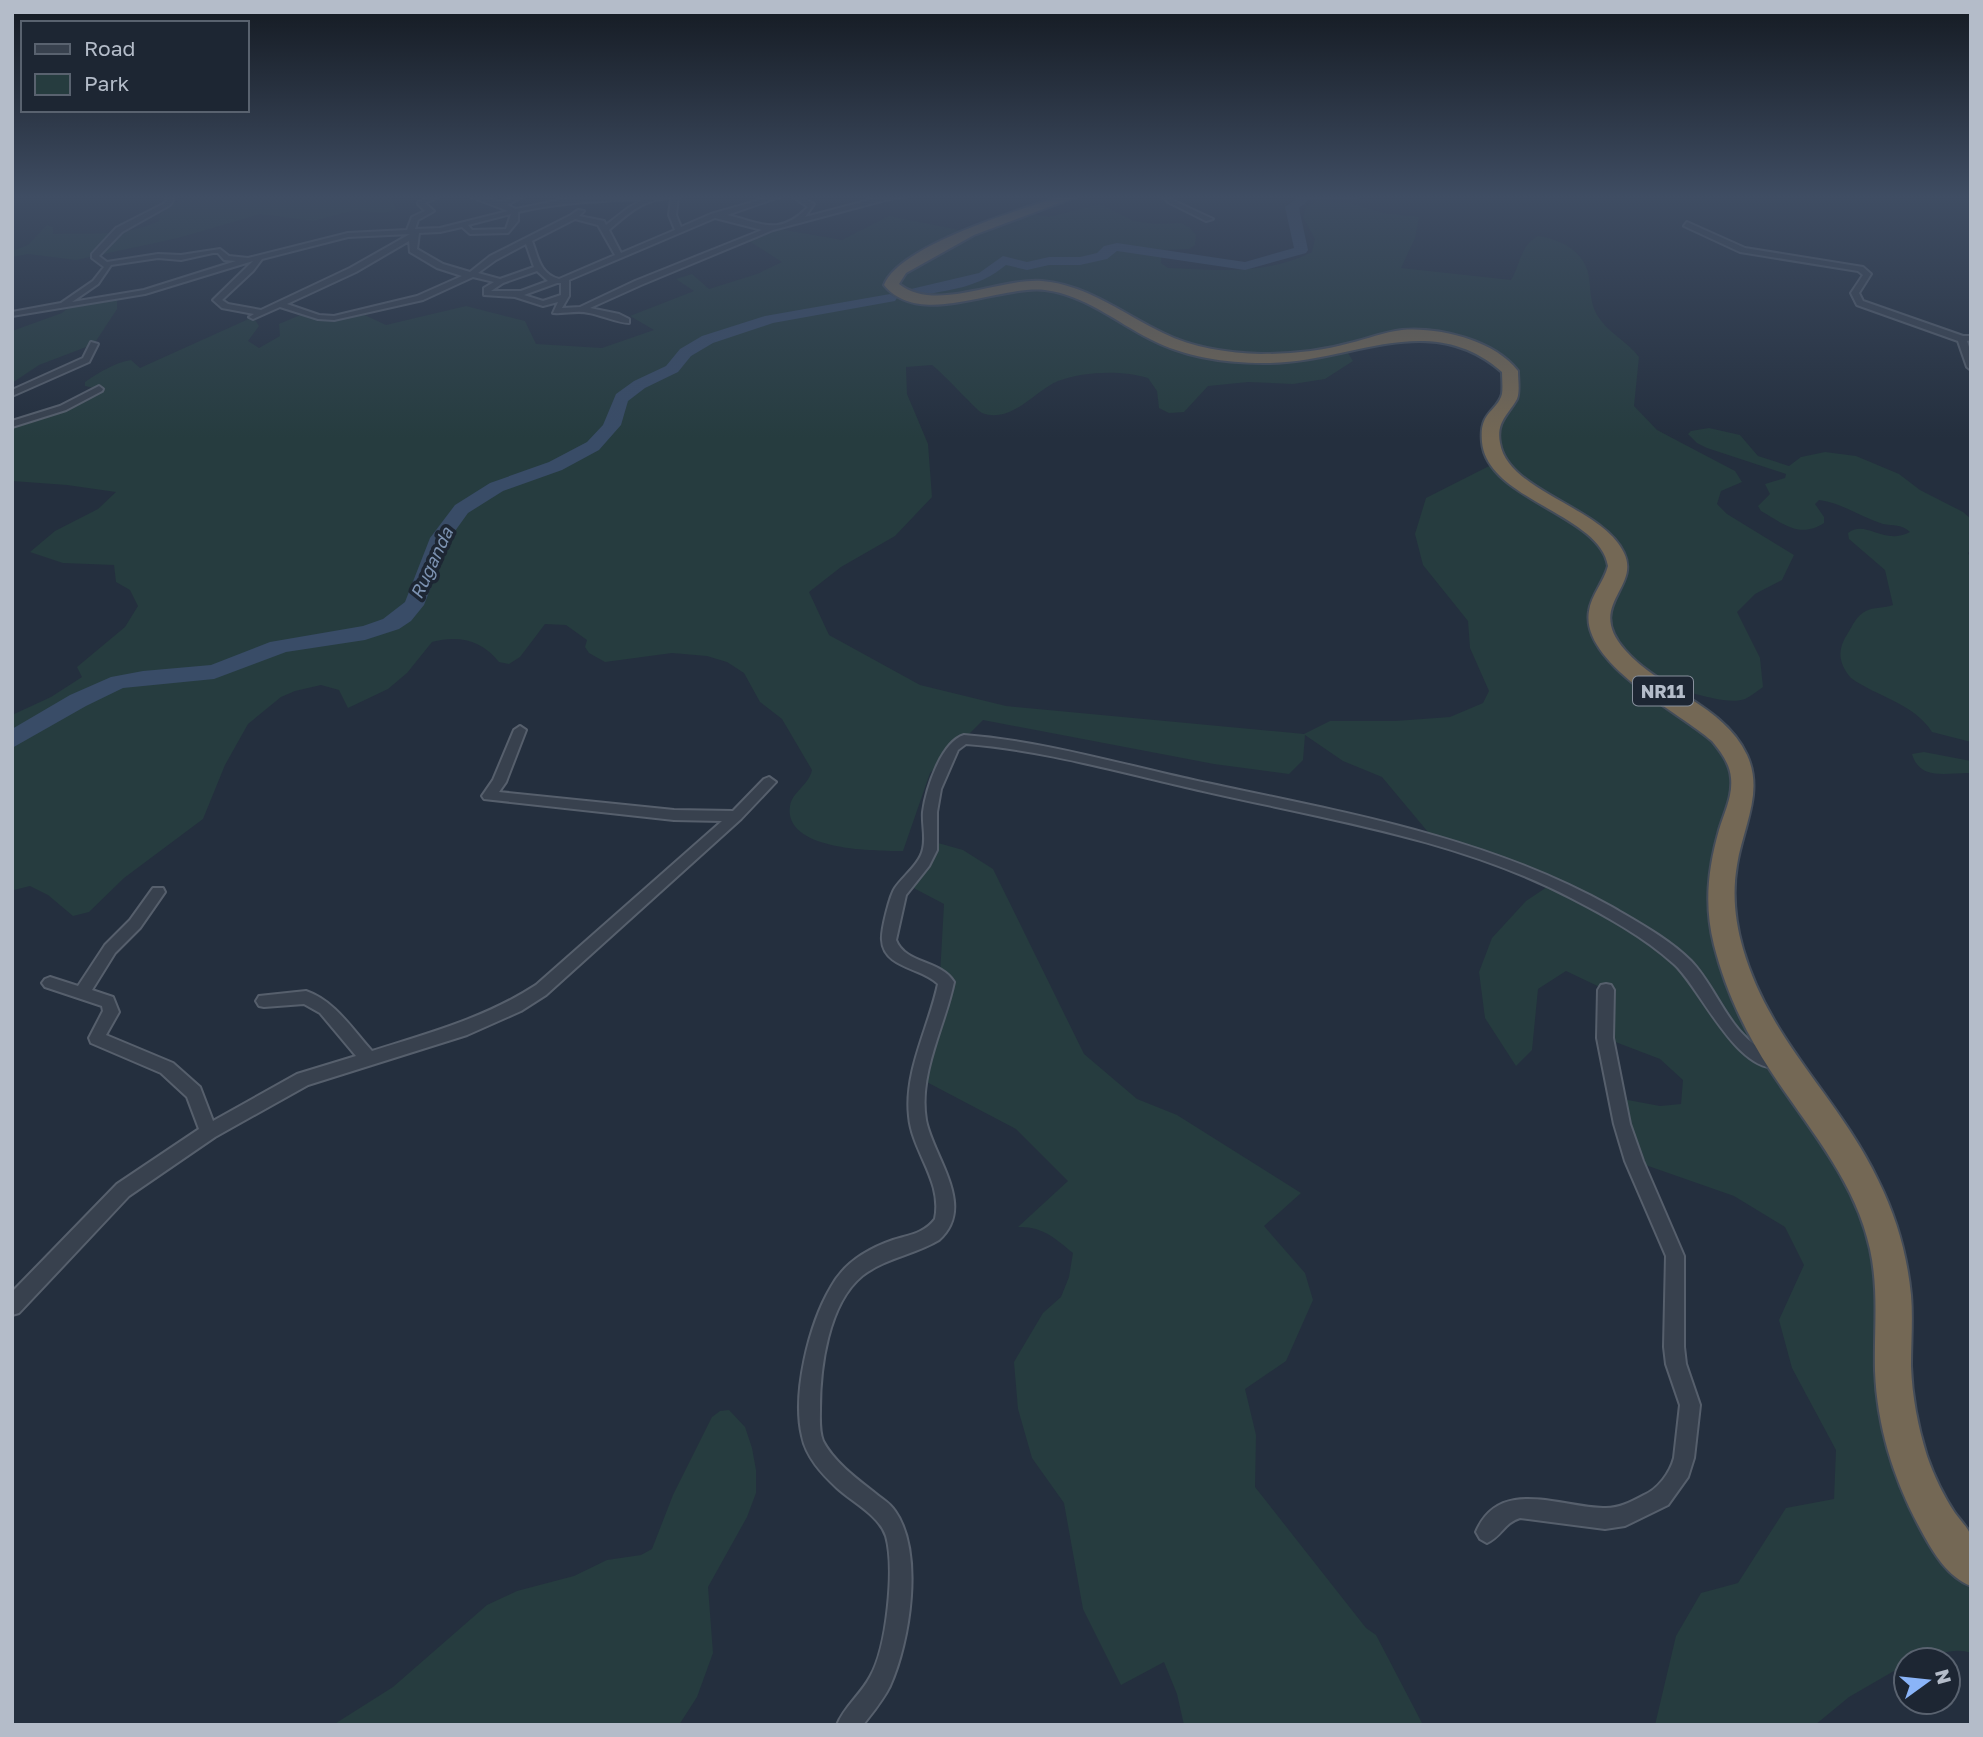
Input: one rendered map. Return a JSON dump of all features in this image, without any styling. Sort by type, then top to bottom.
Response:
[{"type":"highway","name":"NR11","points":[[895,276],[891,285],[896,291],[909,297],[933,300],[1022,285],[1059,287],[1093,298],[1160,338],[1233,357],[1279,358],[1313,355],[1405,335],[1448,340],[1475,348],[1510,371],[1510,396],[1495,415],[1490,428],[1492,445],[1499,461],[1529,489],[1597,531],[1609,544],[1618,560],[1618,574],[1601,606],[1599,620],[1615,655],[1711,727],[1734,754],[1742,771],[1744,788],[1721,879],[1720,908],[1736,972],[1753,1015],[1781,1061],[1849,1157],[1875,1209],[1891,1268],[1895,1322],[1893,1376],[1907,1455],[1930,1508],[1971,1566]]},
{"type":"street","points":[[60,306],[102,276]]},
{"type":"street","points":[[12,314],[145,292],[197,276]]},
{"type":"street","points":[[244,276],[217,300],[225,306],[263,313]]},
{"type":"street","points":[[253,317],[341,276]]},
{"type":"street","points":[[281,305],[318,317],[334,317],[420,298],[468,276]]},
{"type":"street","points":[[480,276],[500,281]]},
{"type":"street","points":[[514,276],[500,281],[487,290],[487,293],[515,294],[574,276]]},
{"type":"street","points":[[548,276],[554,281]]},
{"type":"street","points":[[580,310],[655,276]]},
{"type":"street","points":[[1866,276],[1855,293],[1860,303],[1966,339],[1971,368]]},
{"type":"street","points":[[565,280],[565,296],[556,311],[580,310],[616,316],[626,321]]},
{"type":"street","points":[[515,294],[544,304],[565,296]]},
{"type":"street","points":[[12,393],[86,360],[94,344]]},
{"type":"street","points":[[12,424],[63,408],[99,389]]},
{"type":"street","points":[[520,730],[499,782],[489,796],[674,815],[736,816]]},
{"type":"street","points":[[848,1725],[882,1679],[890,1653],[898,1601],[899,1546],[890,1518],[849,1485],[812,1440],[811,1383],[817,1345],[828,1314],[850,1274],[882,1254],[938,1230],[944,1218],[941,1183],[920,1132],[917,1115],[925,1058],[946,982],[940,975],[897,954],[890,947],[889,940],[900,893],[930,850],[930,812],[934,789],[953,747],[964,739],[1036,749],[1433,838],[1527,869],[1608,911],[1678,958],[1697,979],[1731,1031],[1760,1055],[1781,1061]]},
{"type":"street","points":[[12,1306],[123,1190],[209,1132],[303,1079],[461,1030],[495,1017],[524,1001],[581,957],[736,816],[769,782]]},
{"type":"street","points":[[81,994],[110,949],[135,923],[158,892]]},
{"type":"street","points":[[50,983],[108,1002],[111,1012],[97,1038],[167,1068],[194,1092],[209,1132]]},
{"type":"street","points":[[1488,1532],[1503,1513],[1520,1508],[1605,1519],[1625,1516],[1661,1498],[1681,1470],[1684,1458],[1690,1405],[1676,1364],[1674,1347],[1675,1256],[1634,1161],[1622,1124],[1605,1038],[1606,990]]},
{"type":"street","points":[[264,1001],[306,997],[326,1008],[368,1058]]},
{"type":"green space","points":[[694,276],[709,289],[750,276],[1475,276],[1511,280],[1513,276],[1589,276],[1597,315],[1639,357],[1634,406],[1657,430],[1735,471],[1742,482],[1721,491],[1717,504],[1727,514],[1794,555],[1782,580],[1755,594],[1737,612],[1760,658],[1763,687],[1745,699],[1736,701],[1697,694],[1648,680],[1734,754],[1725,933],[1875,1209],[1893,1376],[1971,1566],[1971,1653],[1962,1651],[1962,1646],[1892,1646],[1892,1672],[1849,1697],[1815,1725],[1655,1725],[1676,1636],[1701,1593],[1738,1583],[1786,1508],[1834,1499],[1836,1450],[1792,1368],[1779,1320],[1804,1265],[1785,1227],[1734,1196],[1634,1161],[1617,1098],[1660,1106],[1681,1104],[1683,1080],[1660,1059],[1605,1038],[1606,990],[1566,971],[1538,989],[1532,1050],[1516,1066],[1485,1018],[1479,972],[1492,938],[1526,901],[1553,883],[1433,838],[1382,777],[1343,761],[1305,735],[1303,760],[1289,774],[1214,764],[983,720],[930,773],[903,851],[853,849],[815,840],[801,832],[792,821],[791,801],[808,780],[812,770],[782,719],[760,702],[744,673],[727,662],[707,656],[672,653],[605,662],[589,653],[585,647],[587,640],[566,625],[545,624],[520,657],[509,664],[499,662],[485,649],[469,641],[442,640],[432,642],[407,673],[388,689],[348,708],[339,690],[321,685],[281,697],[248,724],[225,765],[203,819],[124,878],[89,912],[73,916],[48,895],[30,886],[14,890],[12,898],[12,715],[51,697],[82,677],[77,667],[125,627],[138,606],[130,590],[116,582],[114,565],[63,563],[30,552],[55,531],[98,509],[116,492],[12,481],[12,424],[45,416],[98,389],[85,386],[85,382],[107,368],[131,360],[140,368],[253,317],[259,326],[248,341],[259,348],[280,336],[279,324],[305,313],[327,318],[356,311],[386,325],[466,306],[525,321],[536,344],[602,348],[654,330],[630,316],[694,291],[676,279]],"holes":[[[1430,338],[1497,360],[1511,384],[1492,445],[1499,461],[1426,498],[1415,534],[1423,565],[1468,621],[1470,648],[1489,691],[1483,703],[1450,717],[1395,721],[1330,721],[1304,734],[1006,706],[920,685],[829,635],[809,592],[841,567],[895,536],[932,497],[928,444],[907,394],[906,367],[932,365],[982,413],[993,415],[1013,410],[1058,381],[1091,374],[1115,373],[1148,378],[1157,391],[1159,408],[1169,413],[1184,412],[1208,386],[1248,382],[1293,384],[1325,379],[1353,361],[1346,350]]]},
{"type":"green space","points":[[117,298],[117,309],[94,344],[39,365],[12,383],[12,331],[62,313],[72,305]]},
{"type":"green space","points":[[1709,428],[1740,435],[1758,456],[1789,466],[1801,457],[1825,452],[1856,456],[1899,474],[1920,490],[1963,512],[1971,519],[1971,550],[1968,553],[1971,559],[1971,742],[1932,732],[1905,707],[1851,678],[1841,661],[1844,639],[1857,618],[1869,610],[1893,605],[1885,570],[1849,539],[1848,533],[1861,529],[1891,536],[1910,532],[1901,526],[1883,524],[1836,504],[1819,500],[1815,504],[1824,517],[1824,523],[1807,530],[1791,528],[1761,511],[1758,506],[1770,494],[1765,484],[1785,478],[1786,474],[1707,448],[1688,434]]},
{"type":"green space","points":[[1924,752],[1971,761],[1971,773],[1928,772],[1916,763],[1912,754]]},
{"type":"green space","points":[[931,841],[963,850],[993,869],[1084,1054],[1137,1099],[1177,1115],[1301,1193],[1264,1226],[1305,1273],[1313,1300],[1286,1361],[1245,1389],[1256,1435],[1255,1487],[1366,1628],[1376,1635],[1423,1725],[1184,1725],[1177,1694],[1164,1662],[1121,1685],[1083,1609],[1064,1503],[1032,1458],[1018,1409],[1014,1362],[1043,1313],[1061,1297],[1069,1277],[1073,1253],[1041,1231],[1018,1227],[1068,1181],[1016,1129],[921,1079],[940,975],[944,904],[906,884]]},
{"type":"green space","points":[[729,1410],[745,1427],[752,1448],[756,1493],[747,1517],[708,1587],[713,1653],[697,1697],[679,1725],[333,1725],[393,1687],[487,1605],[517,1591],[574,1576],[607,1560],[641,1555],[652,1549],[673,1495],[712,1417],[720,1411]]},
{"type":"waterway","name":"Ruganda","points":[[916,292],[960,284],[984,276]]},
{"type":"waterway","name":"Ruganda","points":[[12,740],[78,700],[119,682],[214,672],[278,647],[365,633],[391,624],[404,616],[413,605],[426,580],[440,538],[461,509],[496,487],[575,458],[593,446],[612,425],[622,398],[639,385],[672,369],[685,353],[708,339],[737,328],[806,312],[890,298]]}]
